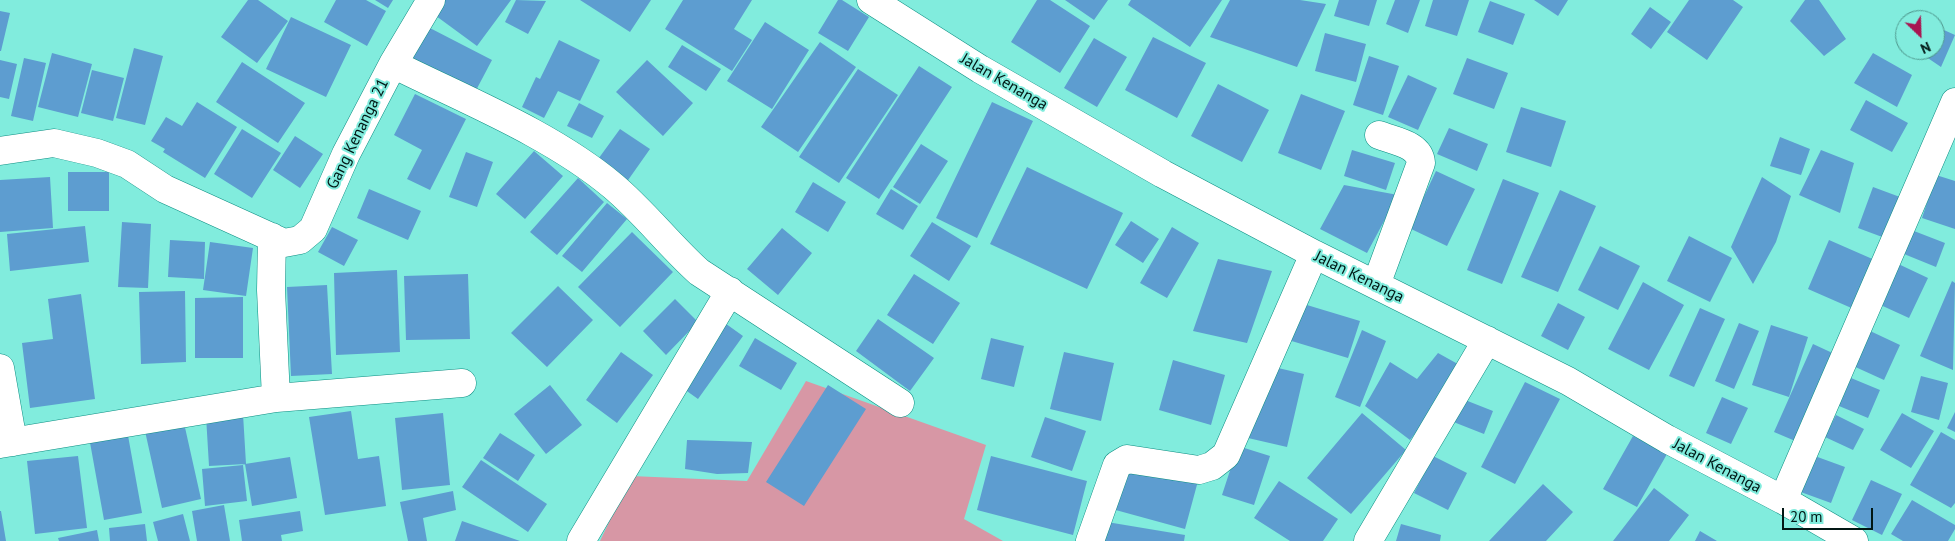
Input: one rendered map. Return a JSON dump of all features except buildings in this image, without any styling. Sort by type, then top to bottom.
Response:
[{"type":"street","name":"Gang Kenanga 21","points":[[0,151],[54,143],[97,154],[127,164],[165,189],[284,243],[300,240],[314,229],[346,154],[393,64],[431,0]]},
{"type":"street","name":"Jalan Kenanga","points":[[871,0],[1005,83],[1163,174],[1314,254],[1568,381],[1667,439],[1783,500],[1854,541]]},
{"type":"street","points":[[393,64],[526,129],[556,147],[612,185],[699,272],[900,404]]},
{"type":"street","points":[[1783,500],[1955,102]]},
{"type":"street","points":[[1376,285],[1421,163],[1420,155],[1416,149],[1379,135]]},
{"type":"street","points":[[272,237],[271,290],[276,398]]},
{"type":"street","points":[[1090,541],[1117,465],[1122,461],[1127,459],[1199,470],[1212,466],[1226,455],[1314,254]]},
{"type":"street","points":[[581,541],[730,291]]},
{"type":"street","points":[[1368,541],[1487,340]]},
{"type":"street","points":[[0,368],[6,443],[276,398],[462,383]]},
{"type":"shaded area","points":[[806,381],[986,445],[964,519],[1003,541],[600,541],[631,476],[747,481]]}]
